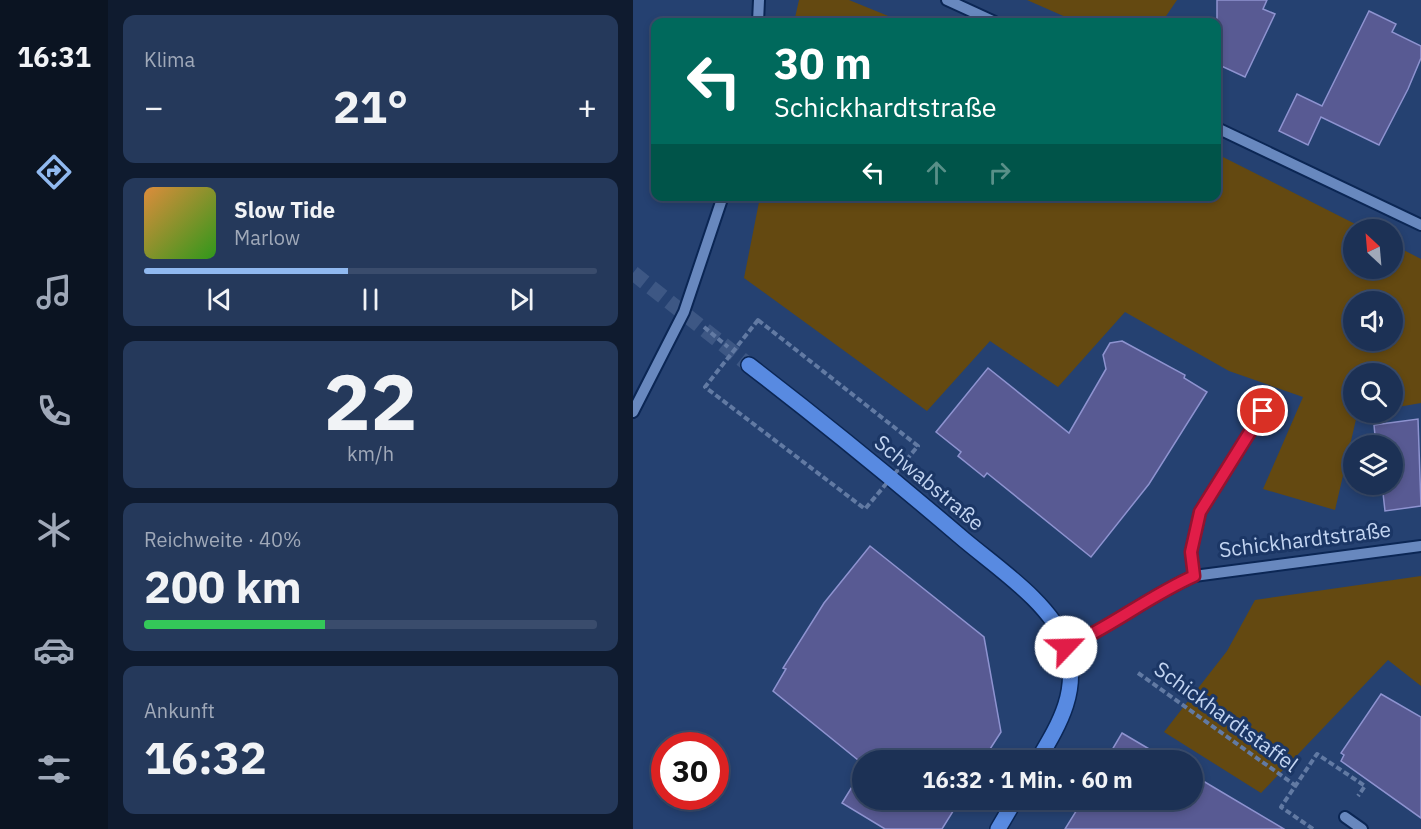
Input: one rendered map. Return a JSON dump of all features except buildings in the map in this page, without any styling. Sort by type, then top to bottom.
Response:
[{"type":"main road","name":"Schwabstraße","points":[[749,365],[892,478],[1020,587],[1059,628],[1066,647]]},
{"type":"main road","points":[[1044,750],[1063,719],[1069,700],[1071,683],[1066,647]]},
{"type":"main road","points":[[998,829],[1009,810]]},
{"type":"street","points":[[758,18],[759,0]]},
{"type":"street","points":[[948,0],[986,18]]},
{"type":"street","points":[[1221,130],[1421,225]]},
{"type":"street","points":[[633,412],[684,312],[721,201]]},
{"type":"street","name":"Schickhardtstraße","points":[[1194,576],[1191,552],[1200,512],[1263,411]]},
{"type":"street","name":"Schickhardtstraße","points":[[1066,647],[1098,633],[1167,588],[1194,576],[1421,546]]},
{"type":"street","points":[[1345,817],[1362,829]]},
{"type":"path","points":[[865,509],[705,387],[758,320],[918,446]]},
{"type":"path","points":[[707,330],[734,351]]},
{"type":"path","name":"Schickhardtstaffel","points":[[1138,673],[1296,786]]},
{"type":"path","name":"Schickhardtstaffel","points":[[1313,829],[1281,807],[1317,754],[1365,786]]},
{"type":"shaded area","points":[[799,0],[849,0],[893,18],[795,18]]},
{"type":"shaded area","points":[[1027,0],[1177,0],[1165,18],[1068,18]]},
{"type":"shaded area","points":[[1221,156],[1345,219],[1343,219],[1343,279],[1403,279],[1403,250],[1421,259],[1421,403],[1403,406],[1403,363],[1343,363],[1343,423],[1355,423],[1352,435],[1343,435],[1343,475],[1335,510],[1263,489],[1303,397],[1229,371],[1125,312],[1058,387],[990,341],[927,411],[744,278],[759,201],[1221,201]]},
{"type":"shaded area","points":[[1421,576],[1421,686],[1388,660],[1261,793],[1203,757],[1203,750],[1193,750],[1164,732],[1227,651],[1255,600]]},
{"type":"tunnel","points":[[633,273],[749,365]]},
{"type":"route","points":[[1066,647],[1098,633],[1167,588],[1194,576],[1191,552],[1200,512],[1263,411]]}]
